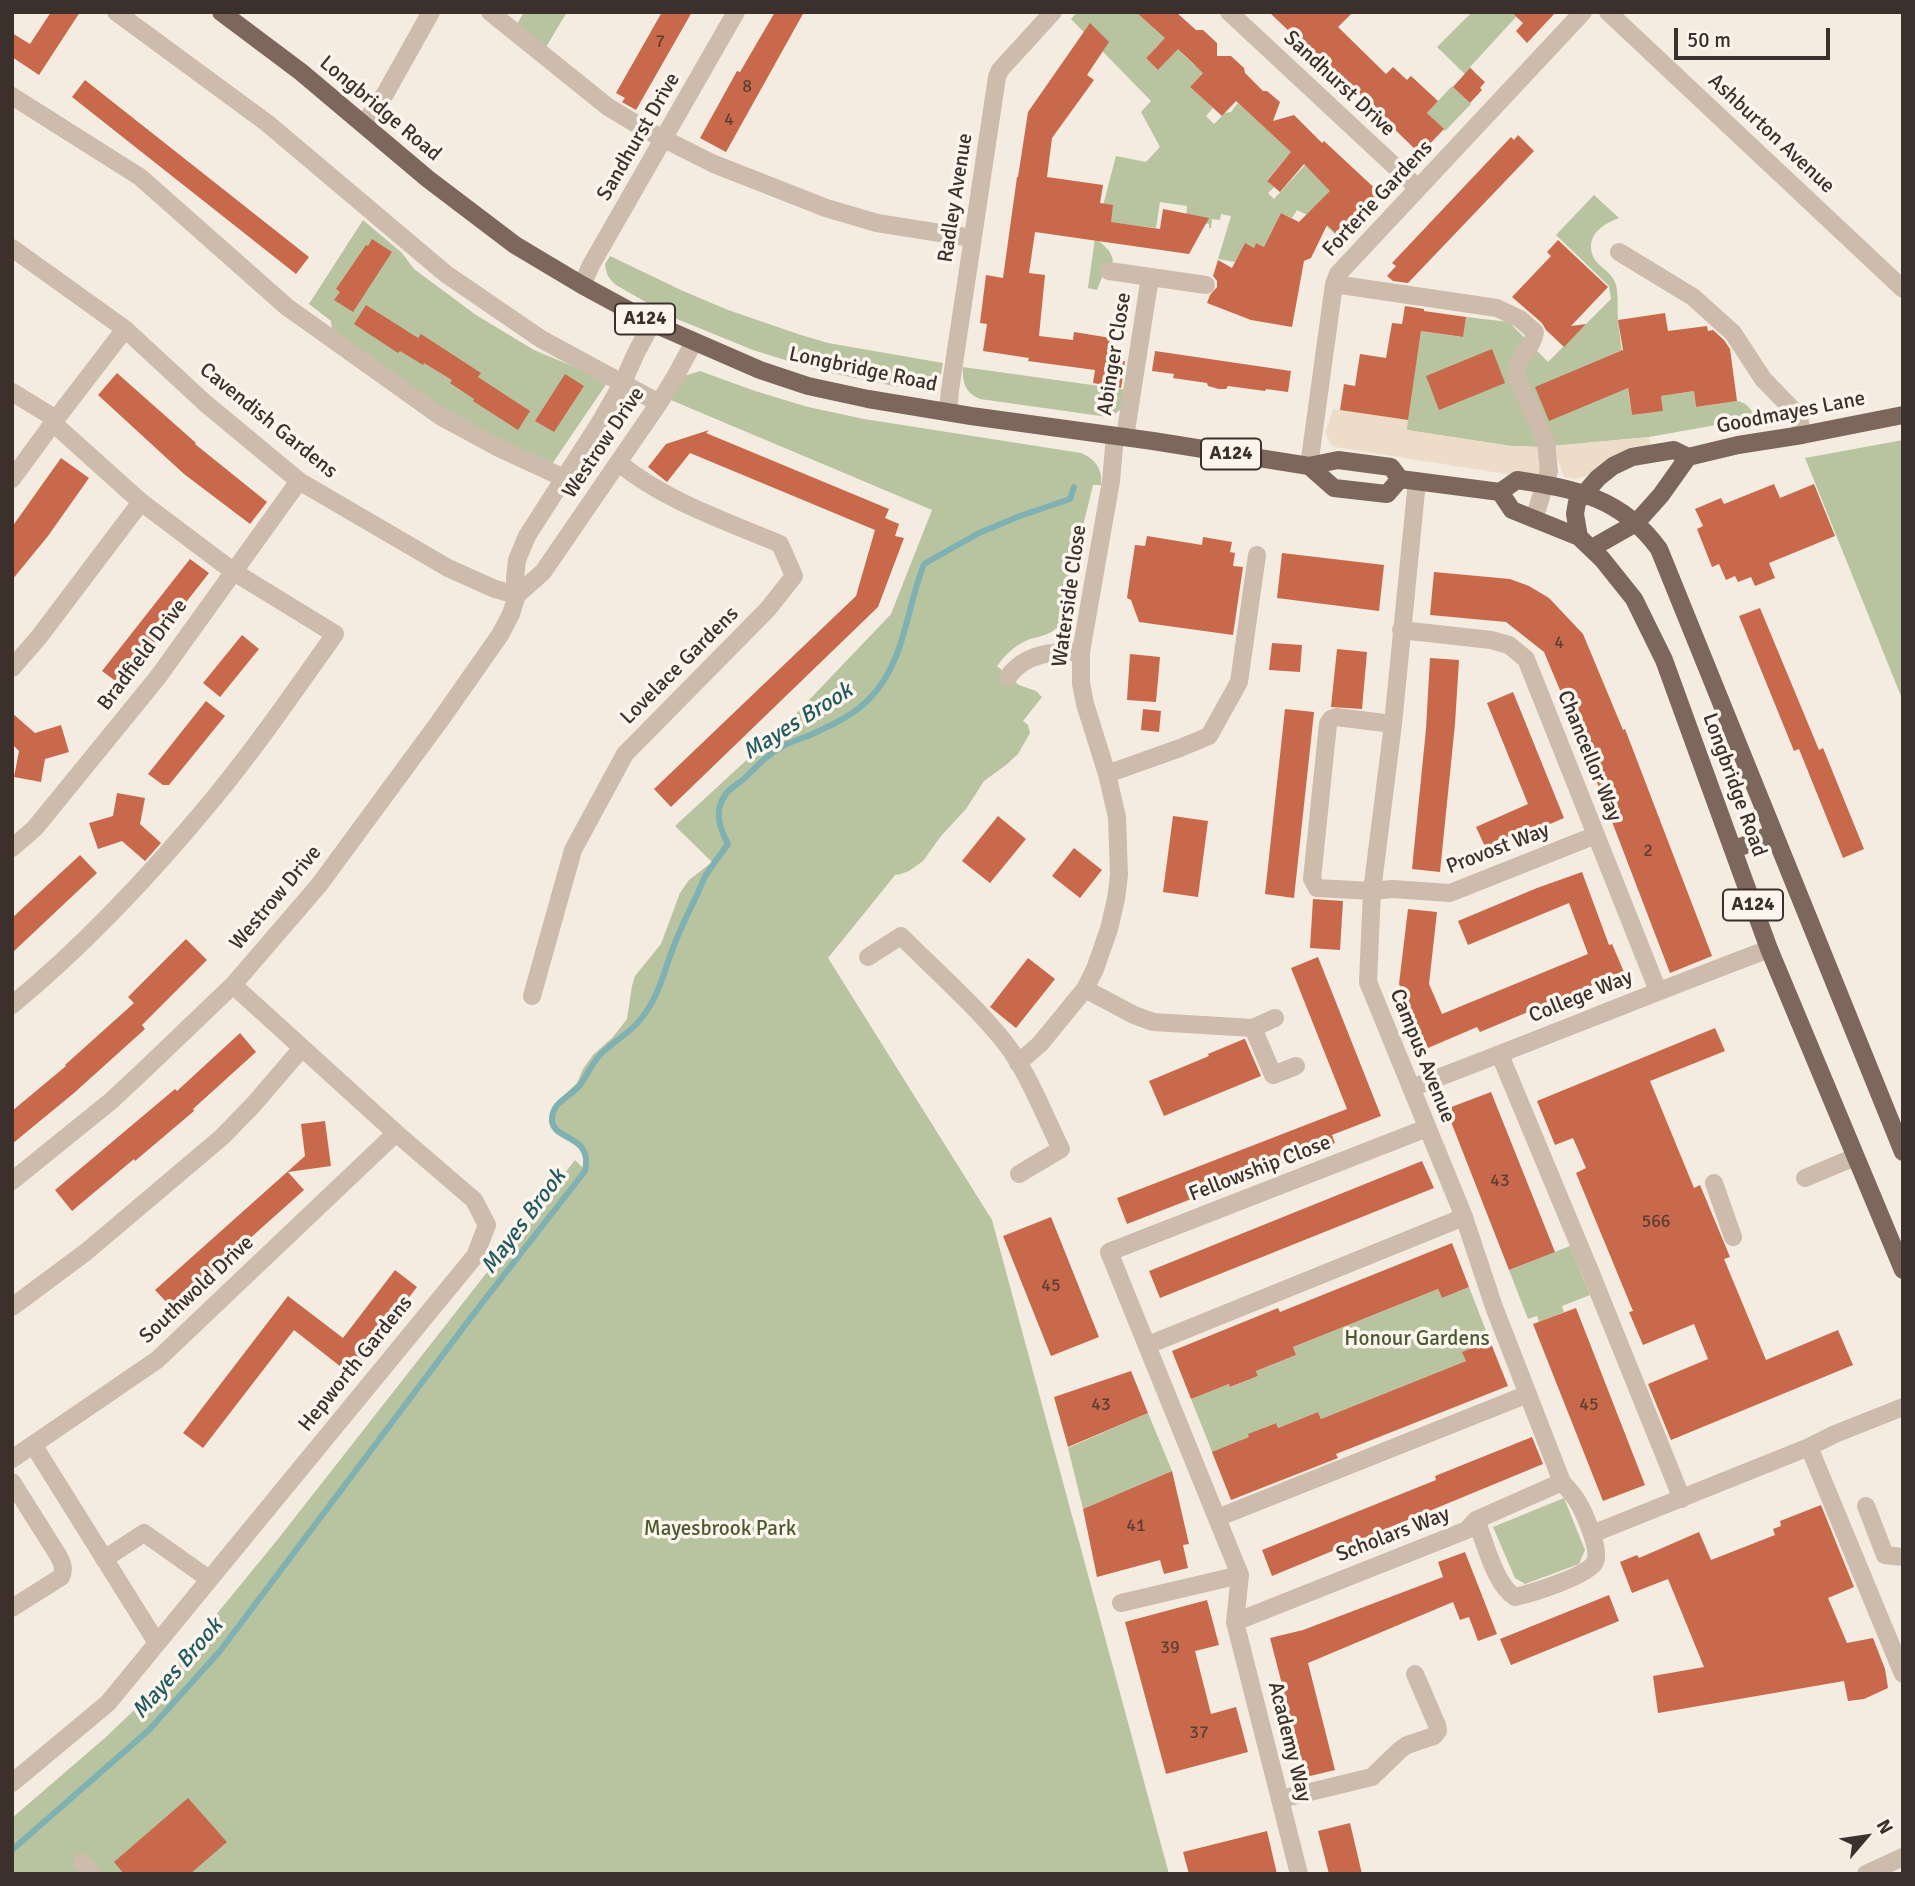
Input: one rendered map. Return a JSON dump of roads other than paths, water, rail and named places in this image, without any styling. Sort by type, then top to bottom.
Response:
[{"type":"main road","name":"Longbridge Road","points":[[220,12],[301,72],[428,179],[515,245],[652,323],[760,370],[808,386],[868,399],[1309,466],[1338,460],[1391,467],[1408,480],[1500,492],[1517,480],[1546,484],[1584,493],[1623,512],[1636,523],[1658,550],[1903,1152]]},
{"type":"main road","name":"Goodmayes Lane","points":[[1584,493],[1613,466],[1632,457],[1674,450],[1688,457],[1738,445],[1903,415]]},
{"type":"main road","points":[[1584,493],[1577,502],[1575,514],[1585,542],[1636,523],[1661,495],[1688,457]]},
{"type":"main road","points":[[1309,466],[1334,488],[1387,494],[1408,480]]},
{"type":"main road","name":"Longbridge Road","points":[[1500,492],[1511,510],[1585,542],[1634,599],[1664,660],[1769,949],[1903,1270]]},
{"type":"main road","points":[[1733,850],[1774,833]]},
{"type":"street","points":[[116,12],[267,123],[446,274],[541,339],[659,403]]},
{"type":"street","points":[[365,124],[386,94],[431,12]]},
{"type":"street","points":[[490,12],[608,107],[648,131],[740,176],[826,208],[877,223],[972,238]]},
{"type":"street","name":"Sandhurst Drive","points":[[582,285],[736,12]]},
{"type":"street","name":"Radley Avenue","points":[[948,412],[997,77],[1000,70],[1053,12]]},
{"type":"street","name":"Sandhurst Drive","points":[[1229,12],[1418,188]]},
{"type":"street","name":"Forterie Gardens","points":[[1309,466],[1334,284],[1338,274],[1583,12]]},
{"type":"street","name":"Ashburton Avenue","points":[[1608,12],[1903,289]]},
{"type":"street","points":[[12,96],[140,177],[287,307],[440,416],[499,448],[564,478]]},
{"type":"street","name":"Cavendish Gardens","points":[[12,248],[125,328],[205,404],[299,481],[448,568],[495,589],[517,595]]},
{"type":"street","points":[[1619,252],[1693,297],[1733,333],[1763,379],[1799,416],[1802,435]]},
{"type":"street","points":[[1109,271],[1206,285]]},
{"type":"street","name":"Abinger Close","points":[[1120,437],[1150,277]]},
{"type":"street","points":[[1334,284],[1497,308],[1520,318],[1535,332],[1534,342],[1515,368],[1546,442],[1549,471],[1534,519]]},
{"type":"street","name":"Westrow Drive","points":[[12,1181],[111,1101],[233,985],[319,886],[500,635],[517,595],[517,560],[527,536],[623,382],[652,323]]},
{"type":"street","points":[[12,479],[125,328]]},
{"type":"street","name":"Westrow Drive","points":[[517,595],[543,572],[659,403],[694,342]]},
{"type":"street","points":[[12,392],[54,421],[141,502],[234,572],[335,634],[216,796],[161,861],[34,987],[12,1005]]},
{"type":"street","name":"Waterside Close","points":[[1018,1063],[1040,1044],[1085,989],[1095,970],[1116,899],[1119,875],[1117,817],[1085,704],[1081,682],[1081,652],[1120,437]]},
{"type":"street","name":"Lovelace Gardens","points":[[532,996],[573,850],[625,754],[768,609],[794,576],[780,544],[683,502],[654,487],[619,463]]},
{"type":"street","name":"Campus Avenue","points":[[1408,480],[1401,631],[1393,724],[1372,891],[1368,982],[1464,1217],[1494,1307],[1562,1482],[1577,1500],[1592,1534]]},
{"type":"street","name":"Bradfield Drive","points":[[12,848],[35,828],[158,677],[299,481]]},
{"type":"street","points":[[12,668],[40,637],[141,502]]},
{"type":"street","points":[[1107,775],[1209,736],[1238,682],[1256,555]]},
{"type":"street","name":"Chancellor Way","points":[[1401,631],[1490,640],[1509,645],[1526,659],[1658,991]]},
{"type":"street","points":[[1008,677],[1015,667],[1027,659],[1048,654],[1081,652]]},
{"type":"street","name":"Provost Way","points":[[1393,724],[1336,717],[1328,724],[1312,879],[1317,888],[1450,893],[1596,835]]},
{"type":"street","points":[[868,957],[901,936],[961,994],[1005,1044],[1018,1063],[1060,1149],[1019,1174]]},
{"type":"street","name":"College Way","points":[[1411,1088],[1769,949]]},
{"type":"street","name":"Hepworth Gardens","points":[[12,1783],[108,1703],[475,1256],[487,1225],[474,1200],[233,985]]},
{"type":"street","points":[[1085,989],[1153,1022],[1253,1028],[1275,1018]]},
{"type":"street","points":[[1253,1028],[1273,1075],[1296,1066]]},
{"type":"street","points":[[12,1307],[86,1252],[222,1137],[302,1048]]},
{"type":"street","points":[[1500,1055],[1682,1499]]},
{"type":"street","name":"Fellowship Close","points":[[1148,1345],[1109,1252],[1427,1128]]},
{"type":"street","name":"Southwold Drive","points":[[12,1459],[157,1360],[396,1133]]},
{"type":"street","points":[[1805,1178],[1855,1157]]},
{"type":"street","points":[[1714,1183],[1733,1237]]},
{"type":"street","points":[[1234,1622],[1240,1575],[1148,1345],[1464,1217]]},
{"type":"street","points":[[1217,1518],[1528,1394]]},
{"type":"street","points":[[1476,1520],[1507,1592],[1515,1597],[1532,1593],[1585,1572],[1595,1561],[1597,1552],[1592,1534],[1903,1407]]},
{"type":"street","points":[[34,1446],[157,1643]]},
{"type":"street","points":[[1809,1447],[1903,1674]]},
{"type":"street","points":[[12,1482],[63,1563],[64,1572],[61,1577],[12,1608]]},
{"type":"street","name":"Scholars Way","points":[[1234,1622],[1467,1530],[1476,1520],[1562,1482]]},
{"type":"street","points":[[1866,1506],[1885,1555],[1903,1557]]},
{"type":"street","points":[[104,1559],[144,1533],[209,1579]]},
{"type":"street","points":[[1121,1604],[1240,1575]]},
{"type":"street","name":"Academy Way","points":[[1234,1622],[1299,1874]]},
{"type":"street","points":[[1281,1800],[1372,1777],[1407,1745],[1434,1736],[1438,1731],[1437,1725],[1415,1674]]},
{"type":"street","points":[[1867,1874],[1903,1857]]},
{"type":"waterway","name":"Mayes Brook","points":[[12,1850],[149,1730],[220,1651],[472,1316],[585,1171],[586,1159],[583,1150],[553,1125],[553,1112],[579,1086],[600,1055],[636,1025],[653,1001],[677,937],[703,881],[728,844],[720,826],[719,813],[726,794],[777,749],[842,720],[871,697],[892,667],[924,564],[979,533],[1070,499],[1074,487]]},
{"type":"park label","name":"Honour Gardens","points":[[1417,1339]]},
{"type":"park label","name":"Mayesbrook Park","points":[[720,1529]]}]
